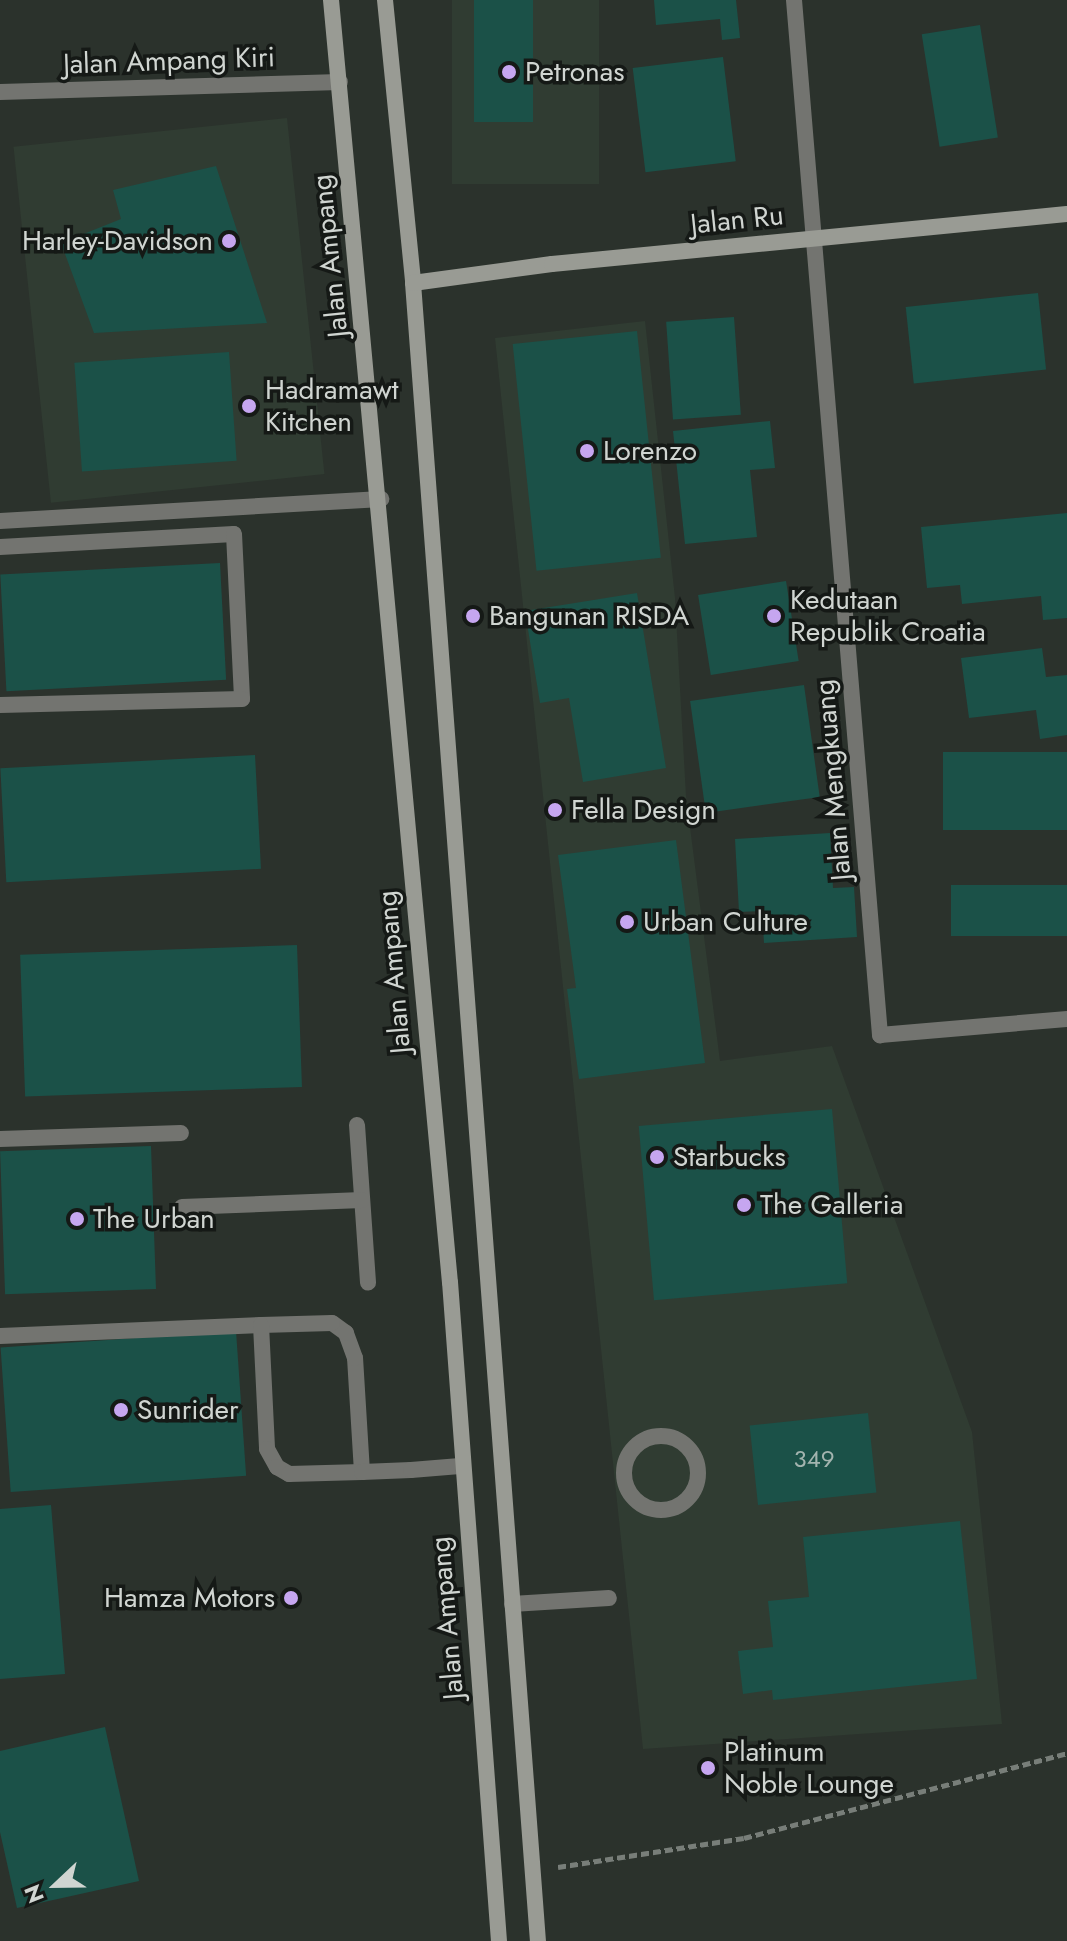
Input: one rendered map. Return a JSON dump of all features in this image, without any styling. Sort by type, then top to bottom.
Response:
[{"type":"main road","name":"Jalan Ampang","points":[[331,0],[381,499],[450,1282],[460,1466],[499,1941]]},
{"type":"main road","points":[[385,0],[413,283],[538,1941]]},
{"type":"main road","name":"Jalan Ru","points":[[413,283],[815,238],[1067,214]]},
{"type":"street","points":[[794,0],[815,238]]},
{"type":"street","name":"Jalan Ampang Kiri","points":[[0,92],[340,82]]},
{"type":"street","name":"Jalan Mengkuang","points":[[815,238],[880,1035],[1067,1019]]},
{"type":"street","points":[[0,521],[381,499]]},
{"type":"street","points":[[0,547],[234,534],[242,699],[0,705]]},
{"type":"street","points":[[357,1125],[368,1283]]},
{"type":"street","points":[[0,1139],[181,1133]]},
{"type":"street","points":[[182,1207],[362,1200]]},
{"type":"street","points":[[0,1336],[332,1323],[346,1333],[355,1358],[362,1472]]},
{"type":"street","points":[[261,1325],[267,1449],[277,1467],[289,1474],[460,1466]]},
{"type":"street","points":[[657,1435],[681,1442],[697,1463],[695,1488],[677,1507],[665,1511],[641,1505],[626,1487],[629,1453],[657,1435]]},
{"type":"street","points":[[512,1604],[609,1598]]},
{"type":"path","points":[[532,1870],[608,1863],[744,1838],[1067,1753]]},
{"type":"shaded area","points":[[452,0],[599,0],[599,184],[452,184]]},
{"type":"shaded area","points":[[287,118],[324,474],[51,503],[14,147]]},
{"type":"shaded area","points":[[645,321],[675,598],[686,796],[720,1061],[832,1046],[972,1432],[1002,1724],[643,1749],[495,338]]},
{"type":"building","name":"Petronas","points":[[474,0],[533,0],[533,122],[474,122]]},
{"type":"building","points":[[654,0],[736,0],[740,38],[722,40],[720,19],[656,25]]},
{"type":"building","points":[[980,25],[998,138],[940,147],[922,34]]},
{"type":"building","points":[[723,57],[736,161],[645,172],[633,68]]},
{"type":"building","points":[[216,166],[267,323],[94,333],[61,243],[121,219],[113,190]]},
{"type":"building","points":[[1038,293],[1046,370],[914,383],[906,307]]},
{"type":"building","points":[[734,317],[741,415],[673,420],[666,322]]},
{"type":"building","name":"Lorenzo","points":[[637,331],[661,558],[537,571],[513,344]]},
{"type":"building","points":[[229,352],[237,461],[82,472],[74,363]]},
{"type":"building","points":[[770,421],[775,468],[750,470],[757,537],[685,544],[673,431]]},
{"type":"building","points":[[1067,513],[1067,618],[1043,620],[1041,596],[962,604],[960,585],[927,588],[921,527]]},
{"type":"building","points":[[220,563],[226,680],[6,691],[0,575]]},
{"type":"building","points":[[786,581],[799,661],[711,675],[698,595]]},
{"type":"building","points":[[637,593],[666,768],[583,782],[569,698],[540,703],[525,611]]},
{"type":"building","points":[[1042,648],[1046,677],[1067,675],[1067,735],[1040,739],[1036,710],[969,718],[961,658]]},
{"type":"building","points":[[804,685],[820,797],[706,813],[690,701]]},
{"type":"building","points":[[943,752],[1067,752],[1067,830],[943,830]]},
{"type":"building","points":[[255,755],[261,869],[6,882],[0,768]]},
{"type":"building","points":[[830,833],[833,888],[854,887],[857,937],[764,943],[762,911],[739,912],[735,839]]},
{"type":"building","name":"Urban Culture","points":[[676,840],[705,1063],[579,1079],[567,989],[576,988],[558,855]]},
{"type":"building","points":[[951,885],[1067,885],[1067,936],[951,936]]},
{"type":"building","points":[[297,945],[302,1087],[25,1097],[20,955]]},
{"type":"building","name":"The Galleria","points":[[832,1109],[847,1283],[654,1300],[639,1126]]},
{"type":"building","name":"The Urban","points":[[151,1146],[156,1289],[5,1294],[0,1151]]},
{"type":"building","name":"Sunrider","points":[[236,1331],[246,1476],[11,1492],[1,1347]]},
{"type":"building","points":[[868,1413],[876,1493],[758,1505],[750,1425]]},
{"type":"building","points":[[51,1505],[65,1674],[0,1679],[0,1509]]},
{"type":"building","points":[[960,1521],[977,1679],[773,1700],[772,1690],[743,1694],[738,1651],[773,1647],[768,1601],[809,1597],[803,1537]]},
{"type":"building","points":[[105,1727],[139,1881],[17,1908],[0,1832],[0,1751]]},
{"type":"place","name":"Petronas","points":[[509,72]]},
{"type":"place","name":"Harley-Davidson","points":[[229,241]]},
{"type":"place","name":"Hadramawt Kitchen","points":[[249,406]]},
{"type":"place","name":"Lorenzo","points":[[587,451]]},
{"type":"place","name":"Bangunan RISDA","points":[[473,616]]},
{"type":"place","name":"Kedutaan Republik Croatia","points":[[774,616]]},
{"type":"place","name":"Fella Design","points":[[555,810]]},
{"type":"place","name":"Urban Culture","points":[[627,922]]},
{"type":"place","name":"Starbucks","points":[[657,1157]]},
{"type":"place","name":"The Galleria","points":[[744,1205]]},
{"type":"place","name":"The Urban","points":[[77,1219]]},
{"type":"place","name":"Sunrider","points":[[121,1410]]},
{"type":"place","name":"Hamza Motors","points":[[291,1598]]},
{"type":"place","name":"Platinum Noble Lounge","points":[[708,1768]]}]
